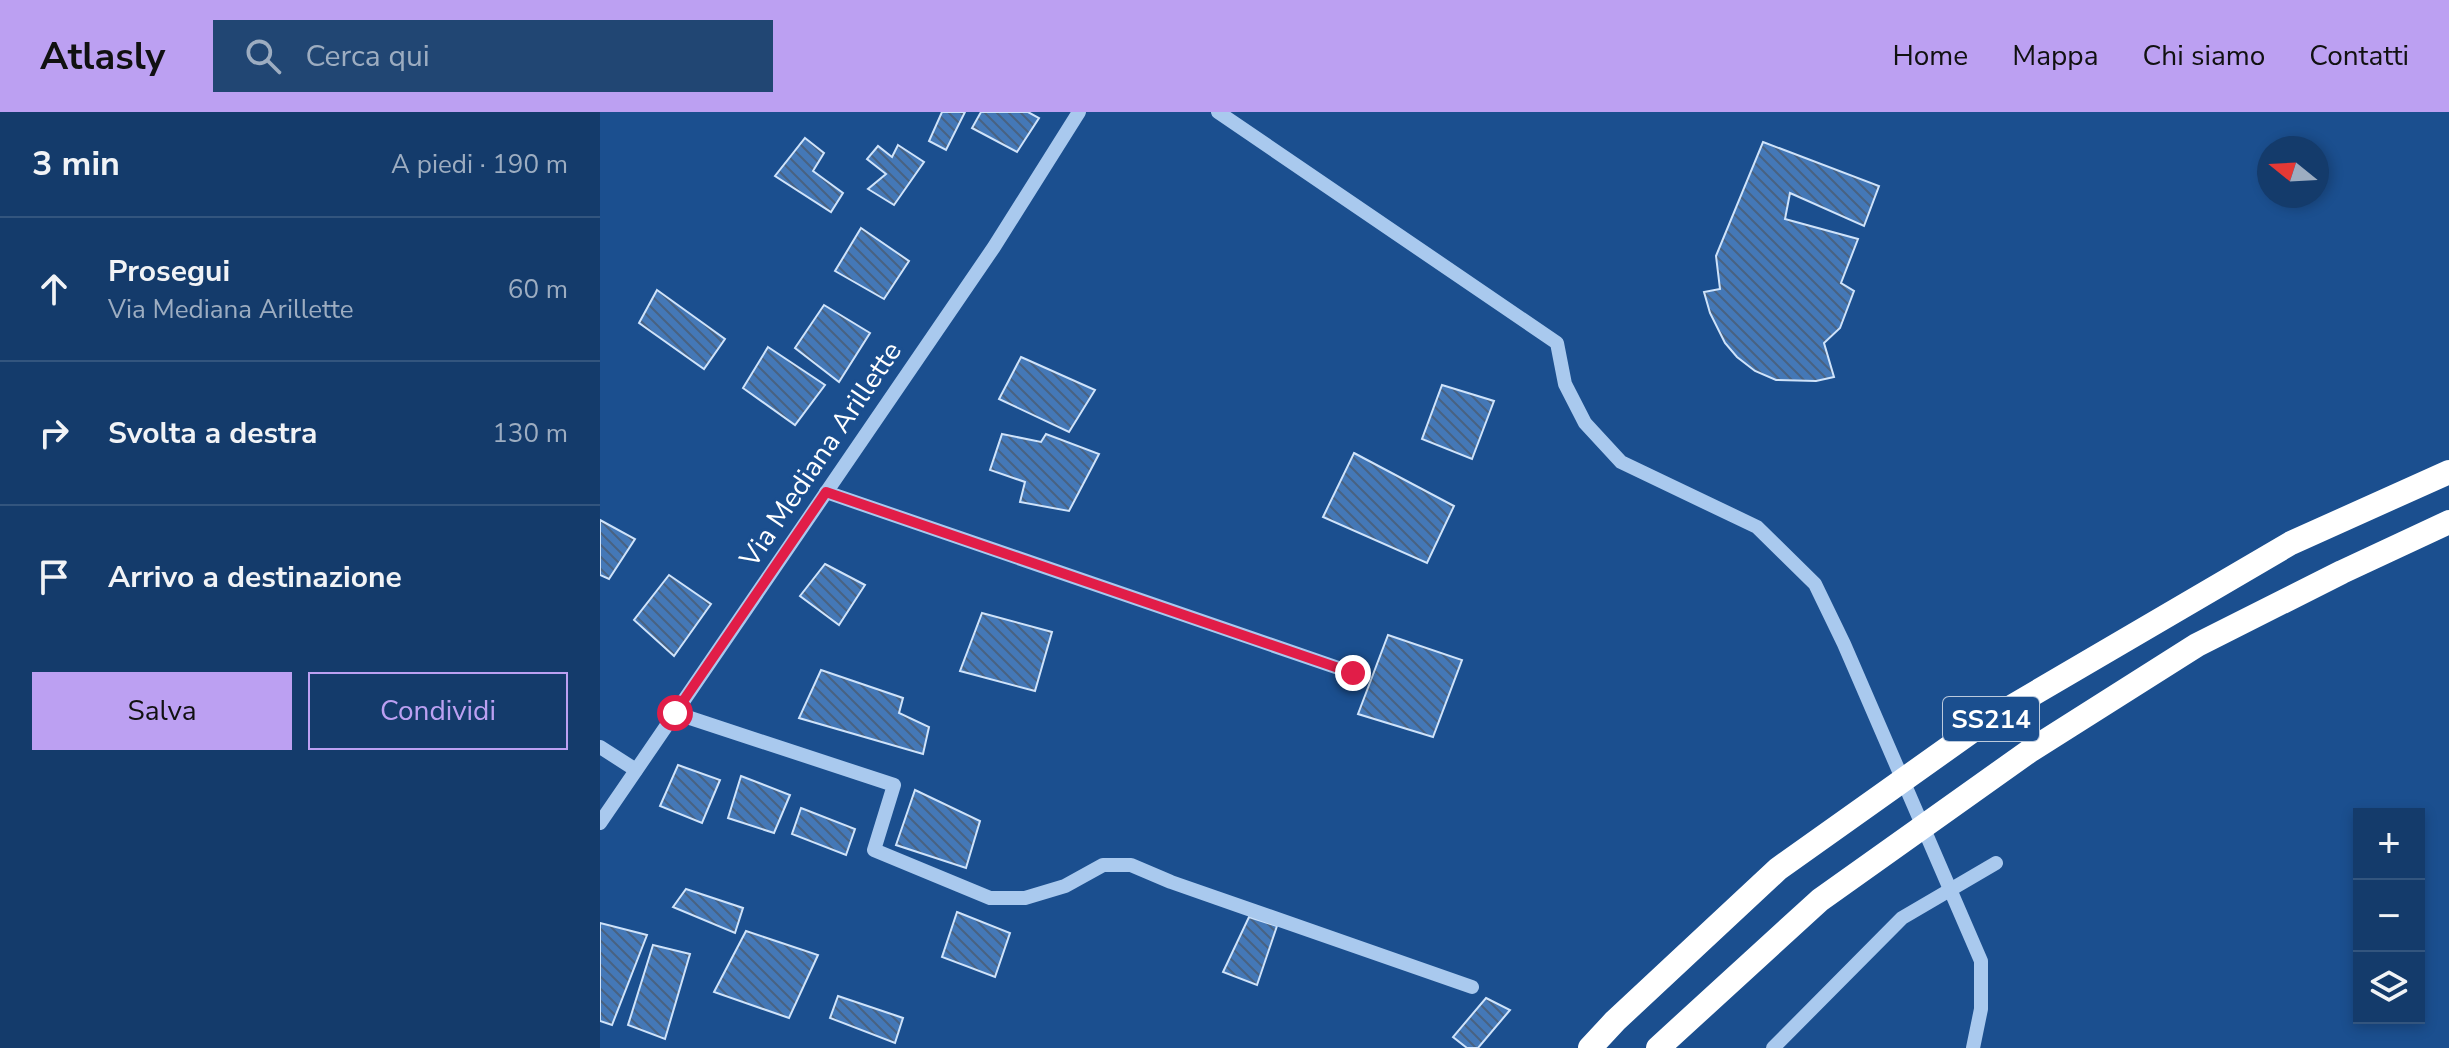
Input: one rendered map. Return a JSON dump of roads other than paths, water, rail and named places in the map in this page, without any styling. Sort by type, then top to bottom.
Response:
[{"type":"highway","name":"SS214","points":[[1590,1048],[1778,869],[1982,724],[2291,543],[2449,472]]},
{"type":"highway","name":"SS214","points":[[1658,1048],[1820,900],[2031,750],[2197,645],[2449,522]]},
{"type":"street","name":"Via Mediana Arillette","points":[[600,823],[994,247],[1079,112]]},
{"type":"street","points":[[1218,112],[1557,343],[1565,384],[1585,423],[1621,462],[1757,527],[1815,584],[1981,961],[1981,1009],[1973,1048]]},
{"type":"street","points":[[826,492],[1353,673]]},
{"type":"street","points":[[675,713],[894,785],[874,850],[990,898],[1025,898],[1065,886],[1103,865],[1131,865],[1171,882],[1472,987]]},
{"type":"street","points":[[600,747],[636,770]]},
{"type":"street","points":[[1773,1048],[1902,918],[1996,863]]}]
